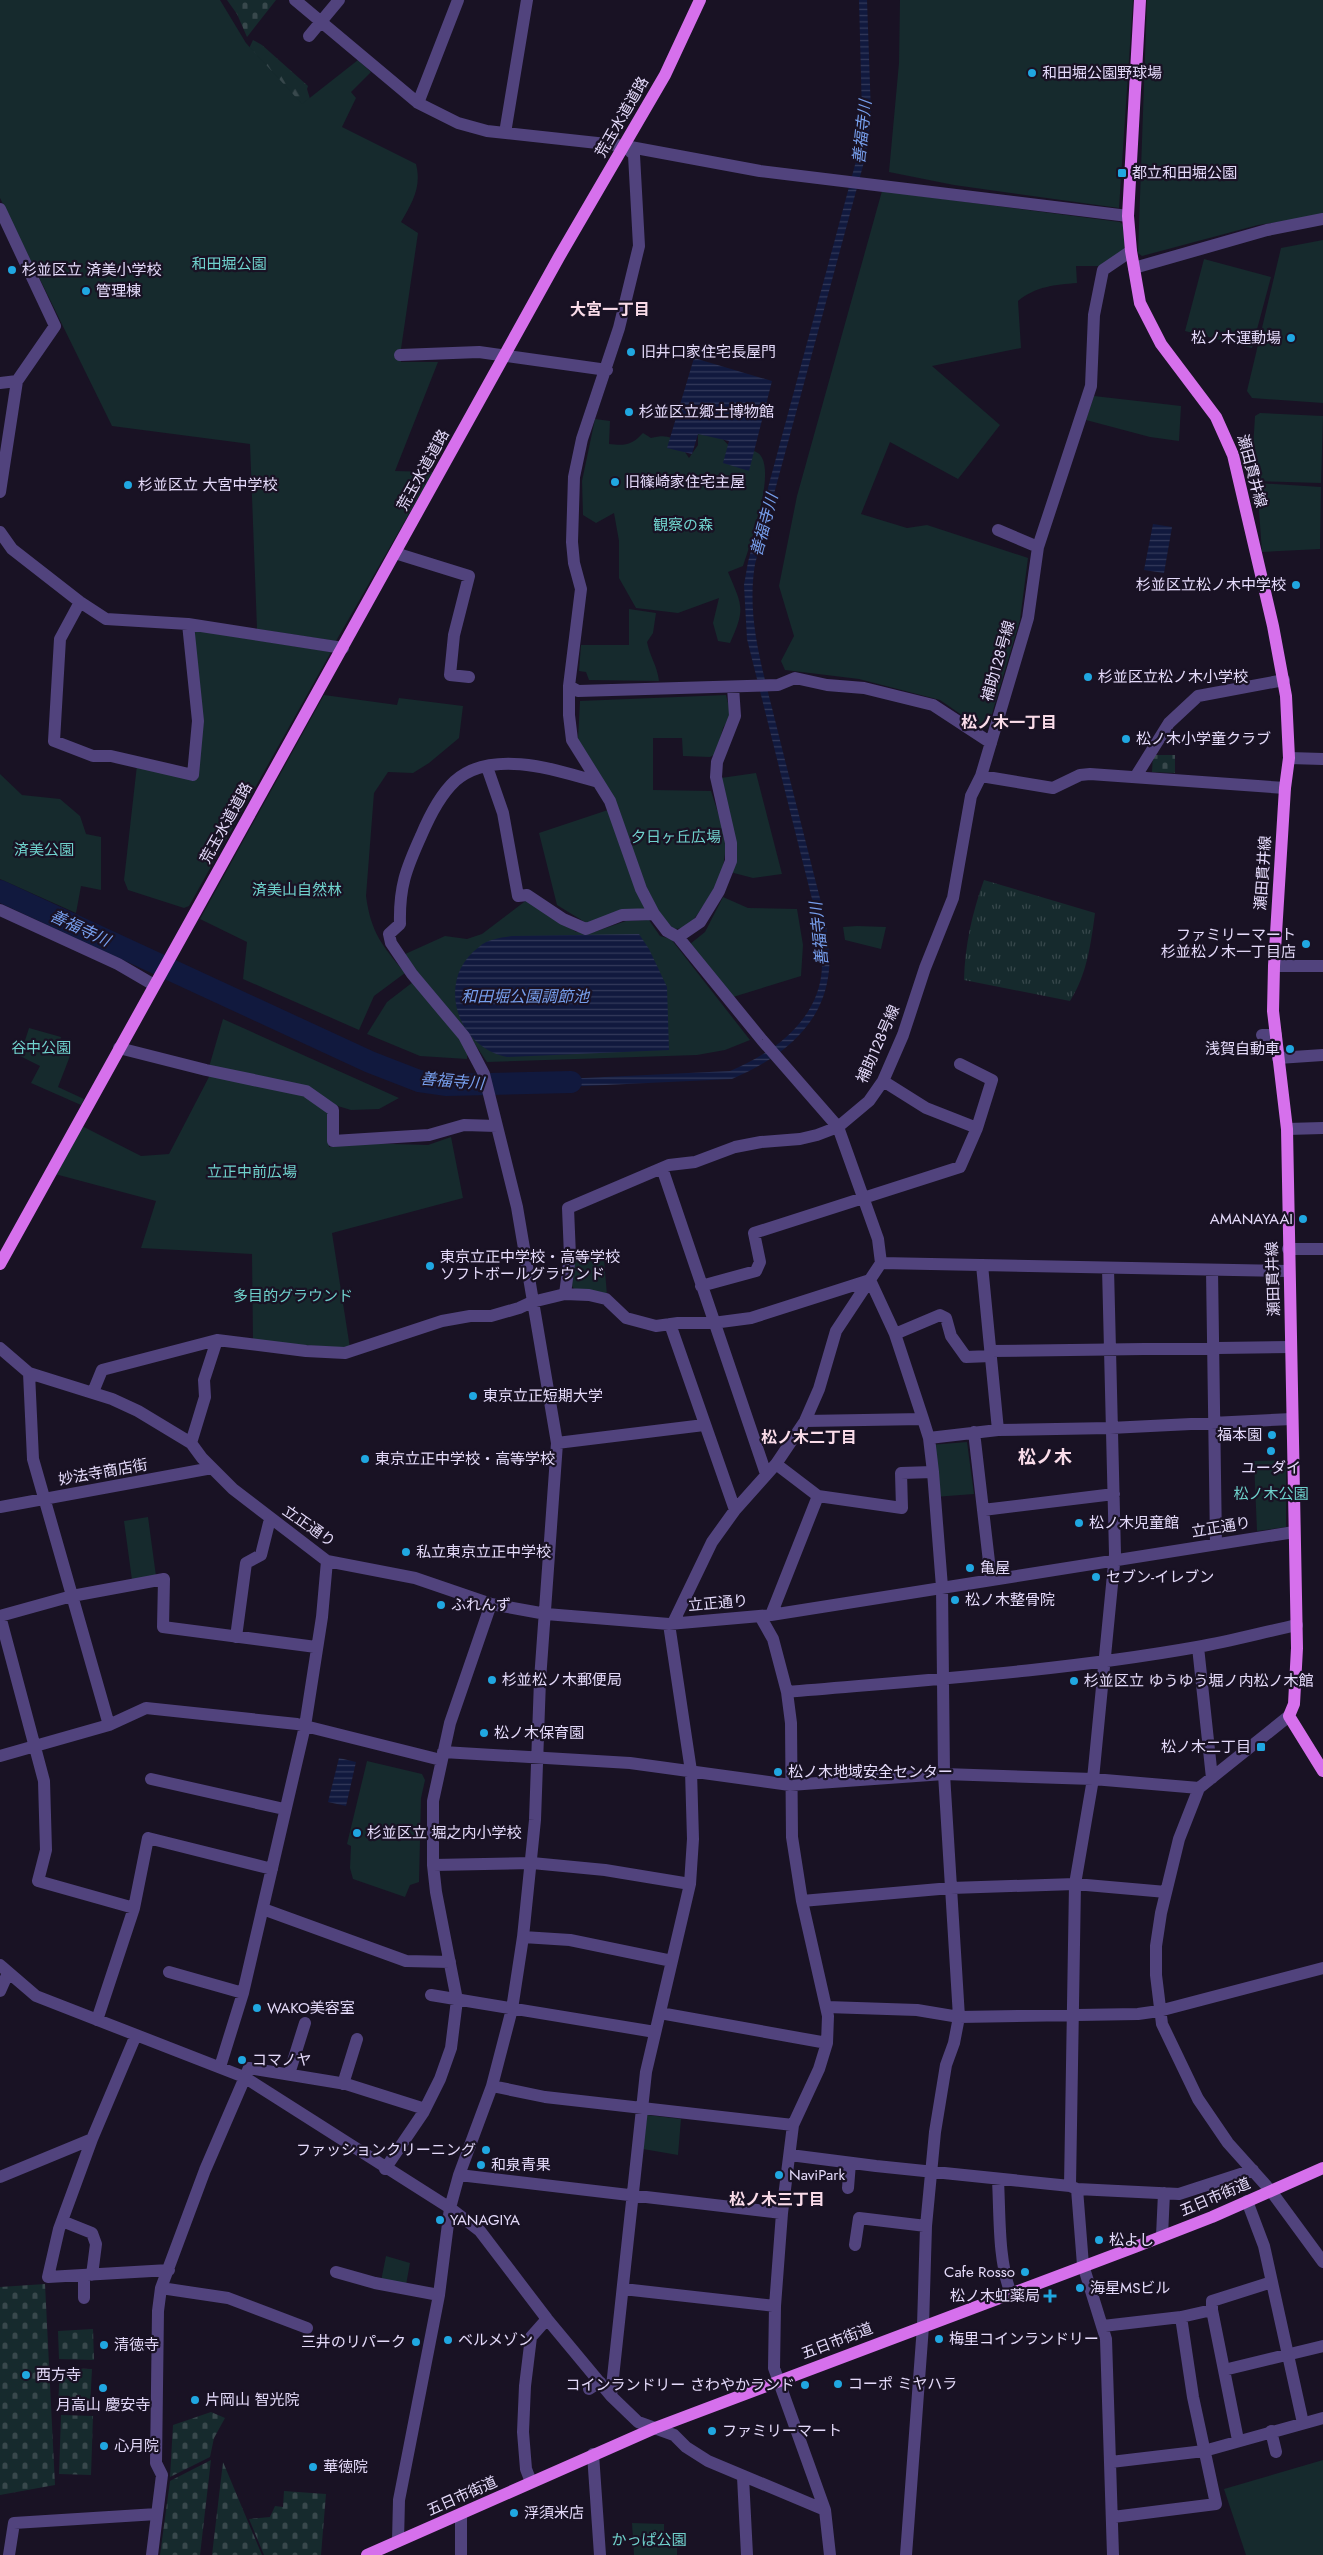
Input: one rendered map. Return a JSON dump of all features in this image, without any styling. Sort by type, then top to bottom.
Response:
[{"type":"main road","name":"荒玉水道道路","points":[[156,981],[505,354],[665,75],[700,0]]},
{"type":"main road","name":"瀬田貫井線","points":[[1140,0],[1128,216],[1131,251],[1140,304],[1161,344],[1216,416],[1230,447],[1284,680],[1289,722],[1289,758],[1285,788],[1273,1011],[1287,1129],[1297,1625],[1297,1669],[1293,1710],[1289,1716]]},
{"type":"main road","points":[[0,1264],[156,981]]},
{"type":"main road","points":[[1289,1716],[1323,1771]]},
{"type":"main road","name":"五日市街道","points":[[367,2555],[655,2428],[1162,2236],[1323,2168]]},
{"type":"street","points":[[295,0],[418,103],[458,124],[505,133],[625,146],[760,171],[1128,216]]},
{"type":"street","points":[[309,36],[339,0]]},
{"type":"street","points":[[418,103],[458,0]]},
{"type":"street","points":[[505,133],[527,0]]},
{"type":"street","points":[[611,2396],[646,2072],[690,1884],[693,1839],[691,1771],[671,1623],[712,1542],[734,1510],[776,1464],[805,1421],[827,1368],[836,1331],[881,1263],[878,1239],[838,1127],[762,1040],[678,937],[667,931],[654,914],[641,889],[610,801],[572,740],[569,715],[569,686],[580,589],[574,563],[572,542],[574,477],[585,430],[607,370],[619,328],[639,246],[634,155],[625,146]]},
{"type":"street","points":[[0,209],[55,326],[18,381],[0,492]]},
{"type":"street","points":[[1134,268],[1267,230],[1323,219]]},
{"type":"street","name":"補助128号線","points":[[838,1127],[869,1101],[882,1081],[903,1035],[925,968],[953,898],[971,796],[981,776],[1028,618],[1038,547],[1092,386],[1094,315],[1103,270],[1131,251]]},
{"type":"street","points":[[400,355],[478,352],[505,354],[607,370]]},
{"type":"street","points":[[0,383],[18,381]]},
{"type":"street","points":[[998,530],[1038,547]]},
{"type":"street","points":[[0,532],[12,549],[80,602],[106,619],[188,624],[343,648]]},
{"type":"street","points":[[395,553],[470,576],[454,635],[450,675],[469,677]]},
{"type":"street","points":[[80,602],[60,639],[54,741],[93,756],[111,756],[193,775],[198,722],[188,624]]},
{"type":"street","points":[[569,686],[578,691],[733,687],[778,685],[795,678],[827,685],[864,688],[933,706],[991,743]]},
{"type":"street","points":[[1136,776],[1170,723],[1198,696],[1252,688],[1284,680]]},
{"type":"street","points":[[678,937],[700,922],[719,891],[731,861],[731,843],[716,777],[717,762],[735,716],[733,687]]},
{"type":"street","points":[[1289,758],[1323,759]]},
{"type":"street","points":[[398,2541],[399,2500],[439,2295],[450,2208],[459,2175],[492,2086],[512,2009],[523,1937],[532,1863],[536,1756],[557,1443],[517,1207],[484,1074],[464,1036],[412,974],[391,943],[389,934],[400,924],[399,895],[407,866],[433,813],[448,788],[457,780],[470,772],[487,767],[521,764],[544,767],[598,782]]},
{"type":"street","points":[[487,767],[502,813],[518,896],[527,895],[563,918],[586,929],[622,915],[654,914]]},
{"type":"street","points":[[981,776],[1053,788],[1080,775],[1136,776],[1285,788]]},
{"type":"street","points":[[0,910],[156,981]]},
{"type":"street","points":[[1274,966],[1323,966]]},
{"type":"street","points":[[1262,1035],[1276,1035]]},
{"type":"street","points":[[119,1048],[206,1070],[306,1091],[333,1110],[333,1141],[429,1135],[464,1125],[497,1126]]},
{"type":"street","points":[[1278,1058],[1323,1055]]},
{"type":"street","points":[[701,1286],[756,1272],[760,1262],[754,1233],[864,1200],[922,1178],[960,1167],[977,1128],[992,1080],[960,1064]]},
{"type":"street","points":[[882,1081],[926,1108],[977,1128]]},
{"type":"street","points":[[565,1294],[570,1256],[568,1208],[662,1168],[695,1162],[752,1144],[800,1140],[838,1127]]},
{"type":"street","points":[[1287,1129],[1323,1128]]},
{"type":"street","points":[[662,1168],[713,1323],[766,1474]]},
{"type":"street","points":[[1288,1250],[1323,1249]]},
{"type":"street","points":[[881,1263],[1289,1271]]},
{"type":"street","points":[[982,1265],[998,1430]]},
{"type":"street","points":[[1108,1268],[1110,1428],[1115,1554],[1092,1780],[1075,1884],[1071,2016],[1074,2187],[1083,2265],[1106,2339],[1113,2555]]},
{"type":"street","points":[[1212,1270],[1216,1544]]},
{"type":"street","points":[[93,1392],[102,1370],[217,1340],[306,1351],[344,1353],[442,1321],[470,1316],[491,1316],[532,1302],[565,1294],[589,1295],[606,1299],[626,1318],[656,1326],[713,1323],[751,1318],[870,1280]]},
{"type":"street","points":[[870,1280],[895,1334],[929,1438],[942,1587],[944,1774],[959,2017],[954,2043],[946,2065],[935,2132],[931,2172],[926,2226],[923,2326],[906,2555]]},
{"type":"street","points":[[895,1334],[940,1315],[946,1318],[951,1336],[966,1358],[991,1353],[1109,1349],[1291,1347]]},
{"type":"street","points":[[670,1324],[734,1510]]},
{"type":"street","points":[[191,1443],[205,1397],[204,1380],[217,1340]]},
{"type":"street","points":[[0,1348],[30,1373],[32,1459],[109,1725]]},
{"type":"street","name":"立正通り","points":[[30,1373],[93,1392],[138,1411],[191,1443],[212,1468],[270,1519],[327,1561],[415,1578],[491,1604],[546,1614],[671,1623],[766,1615],[1294,1532]]},
{"type":"street","points":[[805,1421],[923,1419]]},
{"type":"street","points":[[929,1438],[998,1430],[1110,1428],[1292,1419]]},
{"type":"street","points":[[557,1443],[704,1425]]},
{"type":"street","points":[[974,1432],[991,1579]]},
{"type":"street","points":[[776,1464],[818,1496],[902,1508],[901,1473],[933,1472]]},
{"type":"street","name":"妙法寺商店街","points":[[0,1507],[212,1468]]},
{"type":"street","points":[[983,1510],[1114,1494]]},
{"type":"street","points":[[818,1496],[766,1615],[787,1692],[791,1723],[790,1786],[792,1837],[802,1900],[827,2007],[827,2043],[819,2069],[793,2124],[782,2213],[775,2306],[774,2368],[776,2382],[824,2510],[830,2555]]},
{"type":"street","points":[[236,1637],[246,1563],[261,1556],[270,1519]]},
{"type":"street","points":[[220,2067],[243,1993],[284,1809],[305,1726],[322,1617],[327,1561]]},
{"type":"street","points":[[134,1908],[38,1881],[46,1850],[44,1781],[0,1616],[72,1596],[164,1580],[163,1627],[316,1647]]},
{"type":"street","points":[[385,2168],[425,2109],[440,2080],[451,2048],[457,2000],[433,1865],[433,1801],[442,1756],[464,1679],[491,1604]]},
{"type":"street","points":[[787,1692],[1104,1661],[1198,1647],[1297,1625]]},
{"type":"street","points":[[1198,1647],[1212,1778]]},
{"type":"street","points":[[0,1756],[109,1725],[146,1708],[305,1726],[442,1756],[536,1756],[691,1771],[790,1786],[944,1774],[1092,1780],[1199,1788]]},
{"type":"street","points":[[1289,1716],[1199,1788],[1183,1825],[1166,1892],[1156,1946],[1159,2011],[1162,2024],[1198,2099],[1228,2142],[1271,2191],[1323,2262]]},
{"type":"street","points":[[151,1779],[284,1809]]},
{"type":"street","points":[[97,2020],[134,1908],[148,1838],[272,1869]]},
{"type":"street","points":[[433,1865],[532,1863],[605,1870],[690,1884]]},
{"type":"street","points":[[802,1900],[952,1888],[1075,1884],[1166,1892]]},
{"type":"street","points":[[263,1909],[406,1961],[450,1962]]},
{"type":"street","points":[[523,1937],[570,1940],[672,1961]]},
{"type":"street","points":[[827,2007],[918,2010],[959,2017],[1114,2016],[1159,2011],[1323,1968]]},
{"type":"street","points":[[0,1990],[4,1969],[36,1996],[244,2077],[450,2208],[480,2231],[594,2386],[611,2396],[638,2422],[674,2435],[686,2447],[708,2461],[824,2510]]},
{"type":"street","points":[[169,1972],[243,1993]]},
{"type":"street","points":[[431,1995],[655,2032]]},
{"type":"street","points":[[660,2013],[827,2043]]},
{"type":"street","points":[[289,2074],[305,2024]]},
{"type":"street","points":[[136,2034],[92,2139],[62,2220],[48,2277],[169,2270]]},
{"type":"street","points":[[343,2084],[357,2039]]},
{"type":"street","points":[[152,2555],[162,2475],[156,2463],[158,2311],[161,2288],[205,2170],[249,2068],[343,2084],[425,2109]]},
{"type":"street","points":[[492,2086],[545,2097],[641,2109],[793,2124]]},
{"type":"street","points":[[0,2177],[92,2139]]},
{"type":"street","points":[[790,2155],[998,2180],[1179,2194],[1253,2170]]},
{"type":"street","points":[[848,2188],[850,2163]]},
{"type":"street","points":[[459,2175],[782,2213]]},
{"type":"street","points":[[998,2180],[1006,2283],[1011,2294]]},
{"type":"street","points":[[1162,2236],[1164,2193]]},
{"type":"street","points":[[1247,2201],[1262,2239],[1304,2423]]},
{"type":"street","points":[[855,2245],[852,2229],[859,2218],[926,2226]]},
{"type":"street","points":[[62,2220],[92,2233],[96,2244],[84,2298]]},
{"type":"street","points":[[336,2272],[375,2284],[439,2295]]},
{"type":"street","points":[[1238,2440],[1212,2310],[1212,2301],[1272,2282]]},
{"type":"street","points":[[161,2288],[228,2298],[306,2328]]},
{"type":"street","points":[[623,2289],[775,2306]]},
{"type":"street","points":[[1103,2326],[1181,2317],[1212,2310]]},
{"type":"street","points":[[1113,2517],[1216,2504],[1204,2451],[1181,2317]]},
{"type":"street","points":[[531,2482],[526,2469],[523,2432],[525,2386],[531,2337],[547,2320]]},
{"type":"street","points":[[1224,2370],[1323,2346]]},
{"type":"street","points":[[1111,2462],[1204,2451],[1238,2440],[1323,2418]]},
{"type":"street","points":[[1272,2431],[1276,2452]]},
{"type":"street","points":[[593,2454],[600,2555]]},
{"type":"street","points":[[743,2477],[747,2555]]},
{"type":"street","points":[[9,2555],[14,2523],[157,2514]]},
{"type":"street","points":[[461,2514],[461,2555]]},
{"type":"green space","name":"和田堀公園","points":[[0,0],[220,0],[246,43],[302,104],[358,60],[371,72],[351,92],[356,98],[342,127],[416,164],[418,172],[417,187],[401,222],[418,233],[401,349],[401,362],[438,362],[395,471],[433,472],[336,641],[257,629],[250,444],[112,426],[0,198]]},
{"type":"green space","points":[[227,0],[276,0],[247,37],[237,14]]},
{"type":"green space","name":"和田堀公園野球場","points":[[900,0],[1133,0],[1119,208],[954,185],[889,172],[899,63]]},
{"type":"green space","points":[[1147,0],[1323,0],[1323,215],[1258,225],[1142,256],[1138,253]]},
{"type":"green space","points":[[253,40],[262,45],[308,86],[307,89],[314,112],[342,152],[246,55]]},
{"type":"green space","points":[[882,191],[1120,222],[1124,226],[1125,247],[1122,253],[1099,266],[1076,266],[1077,283],[1039,289],[1018,301],[1021,348],[932,366],[1000,425],[958,479],[890,442],[861,514],[907,528],[927,525],[1028,558],[1020,620],[988,727],[982,729],[940,700],[859,679],[785,670],[781,661],[794,636],[779,586],[797,496]]},
{"type":"green space","points":[[1323,240],[1323,403],[1252,398],[1247,391],[1281,248]]},
{"type":"green space","points":[[1204,259],[1271,277],[1252,348],[1185,331]]},
{"type":"green space","points":[[1094,396],[1181,406],[1179,441],[1150,437],[1086,420]]},
{"type":"green space","points":[[1260,413],[1323,416],[1321,483],[1251,481],[1255,416]]},
{"type":"green space","name":"観察の森","points":[[595,419],[610,421],[609,444],[628,444],[643,433],[651,438],[665,436],[674,439],[689,458],[698,445],[698,434],[718,434],[731,448],[755,451],[763,461],[765,474],[764,489],[751,541],[743,566],[728,572],[740,607],[738,622],[730,643],[718,641],[713,623],[719,598],[678,613],[636,608],[619,578],[619,541],[614,513],[596,523],[583,515],[582,481]]},
{"type":"green space","points":[[1257,483],[1321,487],[1320,549],[1262,552]]},
{"type":"green space","points":[[629,609],[656,613],[653,633],[647,642],[659,681],[589,680],[586,672],[579,671],[581,645],[629,645]]},
{"type":"green space","points":[[193,630],[331,652],[189,906],[184,908],[128,890],[124,880],[137,765],[198,779]]},
{"type":"green space","name":"済美山自然林","points":[[324,695],[397,705],[399,698],[463,706],[459,738],[429,763],[413,773],[388,772],[374,793],[366,896],[368,909],[379,938],[405,973],[374,996],[359,1030],[243,979],[247,942],[200,919]]},
{"type":"green space","name":"夕日ヶ丘広場","points":[[726,695],[731,715],[723,728],[716,754],[710,757],[683,756],[682,738],[653,738],[653,790],[711,791],[725,844],[723,867],[708,899],[688,928],[673,929],[658,912],[578,739],[580,701]]},
{"type":"green space","points":[[1153,755],[1175,755],[1175,773],[1152,772]]},
{"type":"green space","points":[[756,773],[782,874],[753,878],[730,872],[721,778]]},
{"type":"green space","name":"済美公園","points":[[0,774],[22,795],[60,799],[80,816],[86,834],[101,837],[101,890],[81,886],[76,913],[0,879]]},
{"type":"green space","points":[[608,810],[646,909],[588,924],[557,905],[539,833]]},
{"type":"green space","points":[[984,880],[1095,913],[1090,947],[1084,970],[1070,1001],[964,980],[970,929]]},
{"type":"green space","points":[[723,897],[748,908],[797,909],[803,945],[801,976],[733,997],[690,944],[705,932]]},
{"type":"green space","name":"和田堀公園調節池","points":[[528,899],[576,932],[594,932],[626,921],[649,920],[660,936],[671,939],[750,1040],[725,1050],[697,1055],[487,1062],[470,1037],[403,955],[445,936],[467,939],[482,934]]},
{"type":"green space","points":[[843,927],[886,927],[881,949],[845,940]]},
{"type":"green space","points":[[413,982],[467,1048],[467,1059],[420,1056],[367,1034],[387,1002]]},
{"type":"green space","points":[[223,1019],[399,1098],[379,1109],[351,1110],[209,1067]]},
{"type":"green space","name":"谷中公園","points":[[29,1028],[61,1037],[57,1052],[70,1056],[58,1087],[84,1099],[81,1105],[31,1083],[40,1066],[20,1056]]},
{"type":"green space","name":"立正中前広場","points":[[210,1075],[303,1095],[329,1112],[329,1147],[358,1143],[428,1145],[451,1137],[463,1198],[332,1233],[350,1348],[253,1342],[252,1254],[141,1248],[156,1201],[55,1174],[82,1126],[141,1156],[169,1154]]},
{"type":"green space","points":[[604,1259],[607,1295],[575,1290],[571,1285],[575,1261]]},
{"type":"green space","points":[[967,1442],[974,1494],[934,1497],[930,1445]]},
{"type":"green space","name":"松ノ木公園","points":[[1286,1460],[1286,1527],[1257,1531],[1254,1461]]},
{"type":"green space","points":[[148,1517],[156,1576],[132,1580],[124,1521]]},
{"type":"green space","points":[[367,1761],[422,1774],[425,1780],[421,1798],[419,1882],[410,1885],[405,1897],[353,1879],[350,1868],[351,1846],[347,1844]]},
{"type":"green space","points":[[647,2115],[681,2119],[678,2155],[643,2149]]},
{"type":"green space","points":[[386,2256],[410,2263],[406,2285],[381,2281]]},
{"type":"green space","points":[[45,2284],[55,2485],[0,2495],[0,2287]]},
{"type":"green space","points":[[93,2329],[94,2360],[59,2359],[58,2331]]},
{"type":"green space","points":[[60,2368],[92,2369],[90,2407],[58,2406]]},
{"type":"green space","points":[[211,2412],[225,2418],[214,2438],[210,2457],[170,2477],[173,2425]]},
{"type":"green space","points":[[61,2415],[93,2416],[91,2475],[59,2474]]},
{"type":"green space","points":[[211,2460],[200,2555],[160,2555],[170,2481]]},
{"type":"green space","points":[[1323,2460],[1323,2555],[1246,2555],[1224,2489]]},
{"type":"green space","points":[[223,2462],[262,2555],[212,2555]]},
{"type":"green space","points":[[284,2491],[326,2494],[321,2555],[264,2555],[249,2519],[270,2517],[275,2506],[283,2507]]},
{"type":"green space","name":"かっぱ公園","points":[[632,2523],[664,2524],[664,2540],[677,2541],[677,2555],[634,2555]]},
{"type":"water","points":[[859,0],[867,0],[871,114],[867,151],[755,564],[753,584],[754,625],[761,664],[826,927],[829,955],[827,983],[822,1000],[814,1016],[792,1043],[748,1072],[732,1079],[542,1088],[542,1080],[730,1071],[763,1054],[793,1031],[814,1001],[820,983],[822,958],[817,919],[747,639],[744,585],[748,562],[859,150],[862,114]]},
{"type":"water","points":[[694,358],[772,381],[749,471],[723,463],[729,441],[698,434],[692,454],[667,448]]},
{"type":"water","points":[[1153,524],[1172,527],[1164,573],[1144,570]]},
{"type":"water","name":"和田堀公園調節池","points":[[639,934],[649,949],[667,987],[669,1050],[507,1057],[489,1051],[475,1040],[464,1026],[457,1010],[455,993],[458,976],[465,961],[486,942],[512,936]]},
{"type":"water","points":[[339,1758],[356,1762],[346,1806],[328,1802]]},
{"type":"waterway","name":"善福寺川","points":[[0,891],[370,1062],[419,1081],[447,1085],[571,1082]]},
{"type":"place","name":"和田堀公園野球場","points":[[1032,73]]},
{"type":"place","name":"都立和田堀公園","points":[[1122,173]]},
{"type":"place","name":"杉並区立 済美小学校","points":[[12,270]]},
{"type":"place","name":"管理棟","points":[[86,291]]},
{"type":"place","name":"松ノ木運動場","points":[[1291,338]]},
{"type":"place","name":"旧井口家住宅長屋門","points":[[631,352]]},
{"type":"place","name":"杉並区立郷土博物館","points":[[629,412]]},
{"type":"place","name":"旧篠崎家住宅主屋","points":[[615,482]]},
{"type":"place","name":"杉並区立 大宮中学校","points":[[128,485]]},
{"type":"place","name":"杉並区立松ノ木中学校","points":[[1296,585]]},
{"type":"place","name":"杉並区立松ノ木小学校","points":[[1088,677]]},
{"type":"place","name":"松ノ木小学童クラブ","points":[[1126,739]]},
{"type":"place","name":"ファミリーマート 杉並松ノ木一丁目店","points":[[1306,944]]},
{"type":"place","name":"浅賀自動車","points":[[1290,1049]]},
{"type":"place","name":"AMANAYAAI","points":[[1303,1219]]},
{"type":"place","name":"東京立正中学校・高等学校 ソフトボールグラウンド","points":[[430,1266]]},
{"type":"place","name":"東京立正短期大学","points":[[473,1396]]},
{"type":"place","name":"福本園","points":[[1272,1435]]},
{"type":"place","name":"ユーダイ","points":[[1271,1451]]},
{"type":"place","name":"東京立正中学校・高等学校","points":[[365,1459]]},
{"type":"place","name":"松ノ木児童館","points":[[1079,1523]]},
{"type":"place","name":"私立東京立正中学校","points":[[406,1552]]},
{"type":"place","name":"亀屋","points":[[970,1568]]},
{"type":"place","name":"セブン-イレブン","points":[[1096,1577]]},
{"type":"place","name":"松ノ木整骨院","points":[[955,1600]]},
{"type":"place","name":"ふれんず","points":[[441,1605]]},
{"type":"place","name":"杉並松ノ木郵便局","points":[[492,1680]]},
{"type":"place","name":"杉並区立 ゆうゆう堀ノ内松ノ木館","points":[[1074,1681]]},
{"type":"place","name":"松ノ木保育園","points":[[484,1733]]},
{"type":"place","name":"松ノ木二丁目","points":[[1261,1747]]},
{"type":"place","name":"松ノ木地域安全センター","points":[[778,1772]]},
{"type":"place","name":"杉並区立 堀之内小学校","points":[[357,1833]]},
{"type":"place","name":"WAKO美容室","points":[[257,2008]]},
{"type":"place","name":"コマノヤ","points":[[242,2060]]},
{"type":"place","name":"ファッションクリーニング","points":[[486,2150]]},
{"type":"place","name":"和泉青果","points":[[481,2165]]},
{"type":"place","name":"NaviPark","points":[[779,2175]]},
{"type":"place","name":"YANAGIYA","points":[[440,2220]]},
{"type":"place","name":"松よし","points":[[1099,2240]]},
{"type":"place","name":"Cafe Rosso","points":[[1025,2272]]},
{"type":"place","name":"海星MSビル","points":[[1080,2288]]},
{"type":"place","name":"松ノ木虹薬局","points":[[1050,2296]]},
{"type":"place","name":"梅里コインランドリー","points":[[939,2339]]},
{"type":"place","name":"ベルメゾン","points":[[448,2340]]},
{"type":"place","name":"三井のリパーク","points":[[416,2342]]},
{"type":"place","name":"清徳寺","points":[[104,2345]]},
{"type":"place","name":"西方寺","points":[[26,2375]]},
{"type":"place","name":"コーポ ミヤハラ","points":[[838,2384]]},
{"type":"place","name":"コインランドリー さわやかランド","points":[[805,2385]]},
{"type":"place","name":"月高山 慶安寺","points":[[103,2388]]},
{"type":"place","name":"片岡山 智光院","points":[[195,2400]]},
{"type":"place","name":"ファミリーマート","points":[[712,2431]]},
{"type":"place","name":"心月院","points":[[104,2446]]},
{"type":"place","name":"華徳院","points":[[313,2467]]},
{"type":"place","name":"浮須米店","points":[[514,2513]]},
{"type":"district","name":"大宮一丁目","points":[[610,309]]},
{"type":"district","name":"松ノ木一丁目","points":[[1009,722]]},
{"type":"district","name":"松ノ木二丁目","points":[[809,1437]]},
{"type":"district","name":"松ノ木","points":[[1045,1457]]},
{"type":"district","name":"松ノ木三丁目","points":[[777,2199]]},
{"type":"park label","name":"多目的グラウンド","points":[[293,1296]]}]
